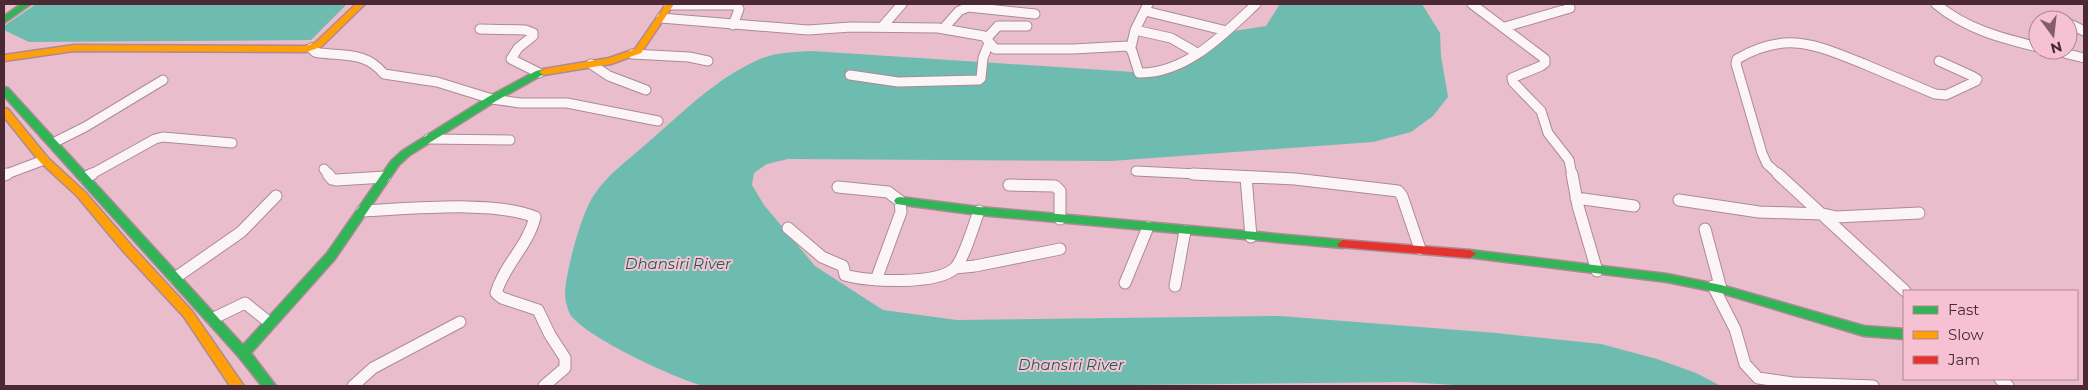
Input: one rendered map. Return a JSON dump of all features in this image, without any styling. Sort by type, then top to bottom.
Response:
[{"type":"street","points":[[4,20],[27,4]]},
{"type":"street","points":[[4,58],[74,48],[311,48],[318,45],[360,4]]},
{"type":"street","points":[[882,27],[902,4]]},
{"type":"street","points":[[1009,11],[1015,4]]},
{"type":"street","points":[[1227,31],[1147,8],[1135,30],[1131,46],[1136,69],[1141,74],[1162,70],[1197,54],[1227,31],[1256,4]]},
{"type":"street","points":[[1472,4],[1505,27],[1544,59],[1545,63],[1541,66],[1512,78],[1541,111],[1548,133],[1569,160],[1576,198],[1597,271]]},
{"type":"street","points":[[1505,27],[1570,8],[1568,4]]},
{"type":"street","points":[[1936,4],[1948,14],[1972,28],[2028,44]]},
{"type":"street","points":[[243,353],[331,256],[395,163],[428,139],[492,99],[539,73],[611,61],[632,54],[644,46],[669,5],[736,5],[739,9],[733,25]]},
{"type":"street","points":[[944,28],[960,11],[969,5],[1035,14]]},
{"type":"street","points":[[661,18],[808,30],[844,27],[944,28],[979,34],[988,40],[995,49],[1073,49],[1131,46]]},
{"type":"street","points":[[850,75],[898,82],[979,80],[981,78],[988,40],[998,26],[1027,26]]},
{"type":"street","points":[[480,29],[525,30],[533,34],[512,54],[511,59],[539,73]]},
{"type":"street","points":[[1135,30],[1172,38],[1197,54]]},
{"type":"street","points":[[1904,290],[1767,164],[1738,73],[1737,59],[1754,51],[1785,42],[1800,42],[1820,46],[1935,94],[1946,95],[1976,81],[1977,79],[1972,76],[1939,61]]},
{"type":"street","points":[[311,48],[314,52],[366,58],[376,64],[384,74],[437,82],[492,99],[520,103],[568,103],[658,121]]},
{"type":"street","points":[[632,54],[689,57],[708,61]]},
{"type":"street","points":[[590,64],[609,76],[646,90]]},
{"type":"street","points":[[53,143],[76,132],[163,80]]},
{"type":"street","points":[[4,90],[243,353],[269,386]]},
{"type":"street","points":[[4,112],[44,160],[81,194],[127,248],[188,314],[235,386]]},
{"type":"street","points":[[85,178],[155,139],[163,137],[232,143]]},
{"type":"street","points":[[428,139],[510,140]]},
{"type":"street","points":[[4,175],[44,160]]},
{"type":"street","points":[[324,169],[332,179],[336,180],[385,177]]},
{"type":"street","points":[[1136,171],[1305,180],[1398,191],[1402,196],[1420,249]]},
{"type":"street","points":[[1246,177],[1251,237]]},
{"type":"street","points":[[1009,185],[1055,186],[1060,191],[1060,219]]},
{"type":"street","points":[[838,187],[888,192],[900,201],[979,211],[1251,237],[1420,249],[1667,278],[1717,288],[1864,330],[1903,334]]},
{"type":"street","points":[[175,278],[241,232],[276,196]]},
{"type":"street","points":[[1576,198],[1634,206]]},
{"type":"street","points":[[1679,200],[1759,212],[1823,214],[1847,218],[1919,213]]},
{"type":"street","points":[[876,280],[901,212],[900,201]]},
{"type":"street","points":[[362,212],[450,208],[500,209],[523,211],[534,217],[534,224],[522,248],[501,277],[496,293],[502,298],[538,310],[542,314],[542,320],[549,333],[566,357],[568,364],[564,371],[544,386]]},
{"type":"street","points":[[955,268],[966,247],[979,211]]},
{"type":"street","points":[[1125,283],[1148,227]]},
{"type":"street","points":[[788,228],[822,257],[843,266],[845,268],[845,275],[876,280],[903,280],[937,275],[955,268],[976,266],[1060,249]]},
{"type":"street","points":[[1705,229],[1717,288],[1735,329],[1745,364],[1758,378],[1777,384],[1873,386]]},
{"type":"street","points":[[1175,286],[1185,231]]},
{"type":"street","points":[[212,319],[245,303],[270,323]]},
{"type":"street","points":[[353,386],[373,368],[460,322]]},
{"type":"water","points":[[36,4],[347,4],[311,40],[29,42],[4,30],[4,26]]},
{"type":"water","name":"Dhansiri River","points":[[1280,4],[1422,4],[1440,33],[1441,56],[1448,97],[1433,116],[1411,132],[1373,142],[1111,161],[788,159],[767,164],[754,173],[752,185],[764,205],[815,266],[883,310],[957,320],[1280,316],[1496,333],[1601,344],[1657,359],[1696,373],[1721,386],[1470,386],[1406,382],[1047,386],[704,386],[652,366],[609,344],[576,321],[569,312],[565,293],[571,257],[584,215],[599,188],[618,168],[699,98],[729,76],[760,59],[779,54],[812,51],[1133,72],[1154,68],[1184,57],[1228,32],[1266,26]]},
{"type":"traffic: fast","points":[[4,20],[27,4]]},
{"type":"traffic: fast","points":[[243,353],[331,256],[395,163],[406,153],[492,99],[544,72]]},
{"type":"traffic: fast","points":[[4,90],[243,353],[269,386]]},
{"type":"traffic: fast","points":[[900,201],[979,211],[1343,244]]},
{"type":"traffic: fast","points":[[1470,254],[1667,278],[1721,289],[1864,331],[1903,334]]},
{"type":"traffic: slow","points":[[4,58],[74,48],[306,49],[318,45],[361,4]]},
{"type":"traffic: slow","points":[[544,72],[611,61],[638,51],[670,4]]},
{"type":"traffic: slow","points":[[4,111],[44,160],[81,194],[127,248],[188,314],[237,386]]},
{"type":"traffic: jam","points":[[1343,244],[1470,254]]}]
